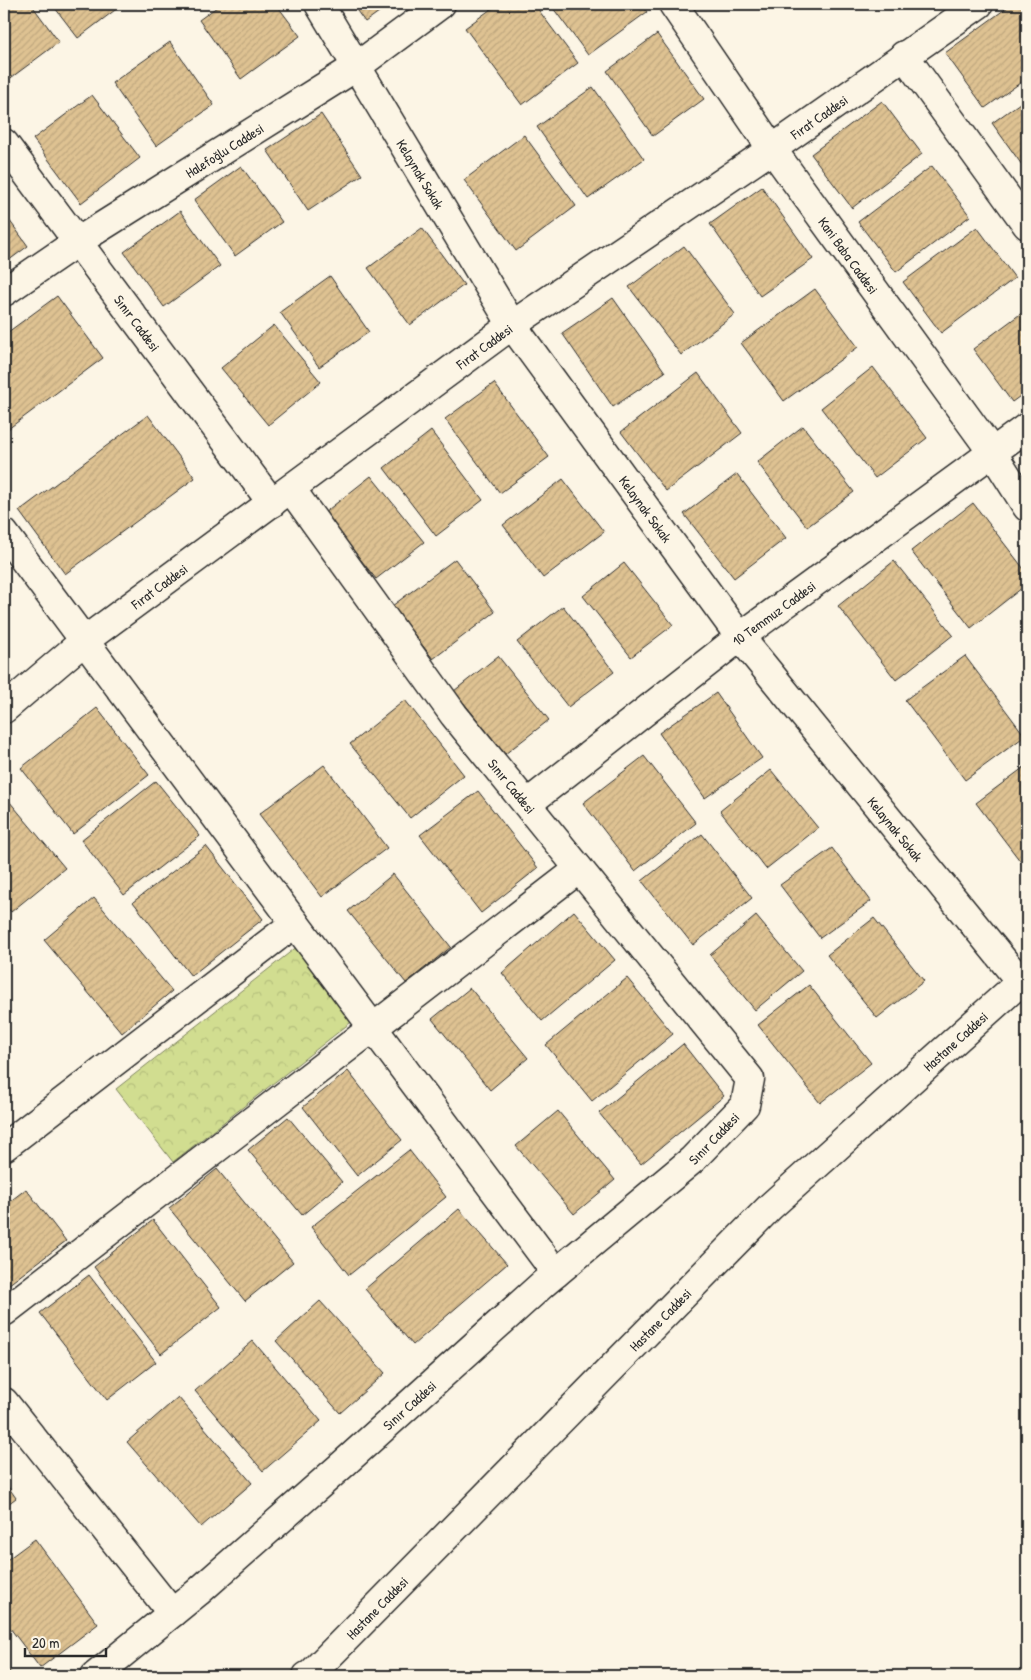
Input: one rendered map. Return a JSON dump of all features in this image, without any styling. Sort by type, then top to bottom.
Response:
[{"type":"street","name":"Kelaynak Sokak","points":[[319,4],[512,326],[740,637],[1024,979]]},
{"type":"street","name":"Halefoğlu Caddesi","points":[[4,292],[77,242],[356,66],[442,4]]},
{"type":"street","name":"Kani Baba Caddesi","points":[[673,4],[772,149],[992,452],[1027,507]]},
{"type":"street","name":"Fırat Caddesi","points":[[4,709],[84,642],[512,326],[772,149],[904,55],[980,4]]},
{"type":"street","points":[[904,55],[1027,225]]},
{"type":"street","name":"Sınır Caddesi","points":[[4,143],[77,242],[454,714],[750,1079],[745,1105],[692,1160],[556,1274],[341,1466],[172,1613],[95,1676]]},
{"type":"street","name":"10 Temmuz Caddesi","points":[[527,804],[740,637],[1027,427]]},
{"type":"street","points":[[4,533],[556,1274]]},
{"type":"street","points":[[4,1312],[579,869]]},
{"type":"street","points":[[4,1147],[295,923]]},
{"type":"street","name":"Hastane Caddesi","points":[[307,1676],[771,1206],[1024,979]]},
{"type":"street","points":[[4,1402],[172,1613]]},
{"type":"green space","points":[[298,946],[355,1019],[173,1162],[116,1089]]},
{"type":"building","points":[[4,4],[31,4],[59,42],[4,83]]},
{"type":"building","points":[[52,4],[123,4],[78,38]]},
{"type":"building","points":[[221,4],[276,4],[300,36],[241,79],[199,20]]},
{"type":"building","points":[[352,4],[390,4],[365,22]]},
{"type":"building","points":[[498,4],[534,4],[578,63],[522,105],[465,28]]},
{"type":"building","points":[[550,4],[641,4],[647,12],[588,55]]},
{"type":"building","points":[[1012,4],[1023,4],[1027,9],[1027,78],[985,108],[945,53]]},
{"type":"building","points":[[657,34],[704,99],[653,136],[607,71]]},
{"type":"building","points":[[170,42],[214,105],[156,146],[112,83]]},
{"type":"building","points":[[593,87],[644,159],[588,199],[537,127]]},
{"type":"building","points":[[92,95],[140,158],[81,203],[33,139]]},
{"type":"building","points":[[1027,98],[1027,172],[992,123]]},
{"type":"building","points":[[882,101],[922,154],[852,208],[811,154]]},
{"type":"building","points":[[321,114],[362,175],[308,211],[267,150]]},
{"type":"building","points":[[524,135],[576,206],[516,251],[464,180]]},
{"type":"building","points":[[241,166],[282,222],[235,256],[194,200]]},
{"type":"building","points":[[932,166],[970,216],[896,272],[858,222]]},
{"type":"building","points":[[762,187],[813,259],[760,296],[710,224]]},
{"type":"building","points":[[180,211],[220,266],[164,307],[124,252]]},
{"type":"building","points":[[4,213],[28,246],[4,264]]},
{"type":"building","points":[[977,227],[1015,278],[941,333],[903,282]]},
{"type":"building","points":[[422,228],[464,285],[410,325],[368,268]]},
{"type":"building","points":[[684,246],[735,314],[681,355],[629,287]]},
{"type":"building","points":[[330,276],[369,332],[319,367],[280,312]]},
{"type":"building","points":[[815,289],[858,347],[784,401],[741,343]]},
{"type":"building","points":[[57,296],[103,358],[4,432],[4,335]]},
{"type":"building","points":[[613,298],[665,372],[613,407],[562,333]]},
{"type":"building","points":[[1027,309],[1027,391],[1012,402],[973,349]]},
{"type":"building","points":[[274,325],[321,382],[268,425],[221,368]]},
{"type":"building","points":[[873,367],[927,438],[875,478],[821,408]]},
{"type":"building","points":[[698,373],[742,433],[666,491],[621,432]]},
{"type":"building","points":[[494,383],[549,457],[500,493],[445,419]]},
{"type":"building","points":[[148,415],[195,478],[65,574],[19,511]]},
{"type":"building","points":[[803,426],[854,492],[807,527],[757,462]]},
{"type":"building","points":[[431,431],[483,500],[436,536],[384,468]]},
{"type":"building","points":[[737,474],[786,538],[734,578],[684,514]]},
{"type":"building","points":[[371,476],[424,542],[376,579],[324,513]]},
{"type":"building","points":[[563,479],[604,532],[543,578],[503,525]]},
{"type":"building","points":[[973,503],[1027,573],[1027,584],[971,628],[911,551]]},
{"type":"building","points":[[455,559],[495,612],[433,659],[392,606]]},
{"type":"building","points":[[894,561],[953,635],[896,680],[838,606]]},
{"type":"building","points":[[624,563],[673,625],[631,657],[583,596]]},
{"type":"building","points":[[563,606],[614,672],[568,707],[517,642]]},
{"type":"building","points":[[498,656],[549,720],[505,754],[454,691]]},
{"type":"building","points":[[965,656],[1025,736],[965,780],[905,700]]},
{"type":"building","points":[[716,693],[762,758],[705,798],[659,733]]},
{"type":"building","points":[[405,700],[464,775],[410,818],[350,744]]},
{"type":"building","points":[[97,708],[149,775],[73,834],[21,768]]},
{"type":"building","points":[[644,756],[696,823],[635,871],[583,803]]},
{"type":"building","points":[[324,765],[387,848],[322,897],[259,814]]},
{"type":"building","points":[[1027,765],[1027,870],[976,803]]},
{"type":"building","points":[[771,770],[818,828],[766,869],[720,811]]},
{"type":"building","points":[[156,781],[200,836],[124,895],[81,840]]},
{"type":"building","points":[[478,791],[538,868],[481,913],[420,835]]},
{"type":"building","points":[[4,795],[65,868],[11,912],[4,903]]},
{"type":"building","points":[[702,834],[752,898],[693,945],[642,881]]},
{"type":"building","points":[[206,846],[263,919],[191,976],[133,902]]},
{"type":"building","points":[[832,848],[871,901],[820,938],[780,885]]},
{"type":"building","points":[[393,874],[451,947],[406,983],[348,911]]},
{"type":"building","points":[[94,898],[172,991],[122,1033],[44,940]]},
{"type":"building","points":[[574,911],[615,960],[542,1021],[502,973]]},
{"type":"building","points":[[756,916],[802,971],[755,1010],[710,955]]},
{"type":"building","points":[[874,918],[924,981],[877,1018],[827,955]]},
{"type":"building","points":[[627,978],[673,1034],[592,1101],[546,1045]]},
{"type":"building","points":[[809,985],[871,1063],[820,1103],[758,1025]]},
{"type":"building","points":[[470,988],[528,1058],[490,1090],[432,1019]]},
{"type":"building","points":[[683,1044],[724,1096],[641,1164],[599,1113]]},
{"type":"building","points":[[348,1071],[402,1140],[357,1176],[303,1107]]},
{"type":"building","points":[[558,1111],[615,1180],[574,1214],[516,1146]]},
{"type":"building","points":[[288,1117],[342,1182],[302,1215],[248,1150]]},
{"type":"building","points":[[409,1150],[446,1197],[349,1275],[311,1227]]},
{"type":"building","points":[[217,1169],[293,1262],[245,1301],[169,1208]]},
{"type":"building","points":[[26,1189],[66,1241],[4,1288],[4,1206]]},
{"type":"building","points":[[459,1209],[507,1264],[413,1345],[365,1289]]},
{"type":"building","points":[[153,1220],[221,1307],[161,1354],[94,1267]]},
{"type":"building","points":[[89,1275],[156,1362],[107,1400],[40,1313]]},
{"type":"building","points":[[320,1301],[385,1373],[340,1413],[276,1341]]},
{"type":"building","points":[[253,1341],[321,1421],[263,1471],[195,1391]]},
{"type":"building","points":[[178,1397],[252,1483],[201,1527],[127,1442]]},
{"type":"building","points":[[4,1481],[16,1498],[4,1507]]},
{"type":"building","points":[[35,1539],[98,1624],[40,1668],[4,1620],[4,1562]]},
{"type":"building","points":[[4,1664],[13,1676],[4,1676]]}]
